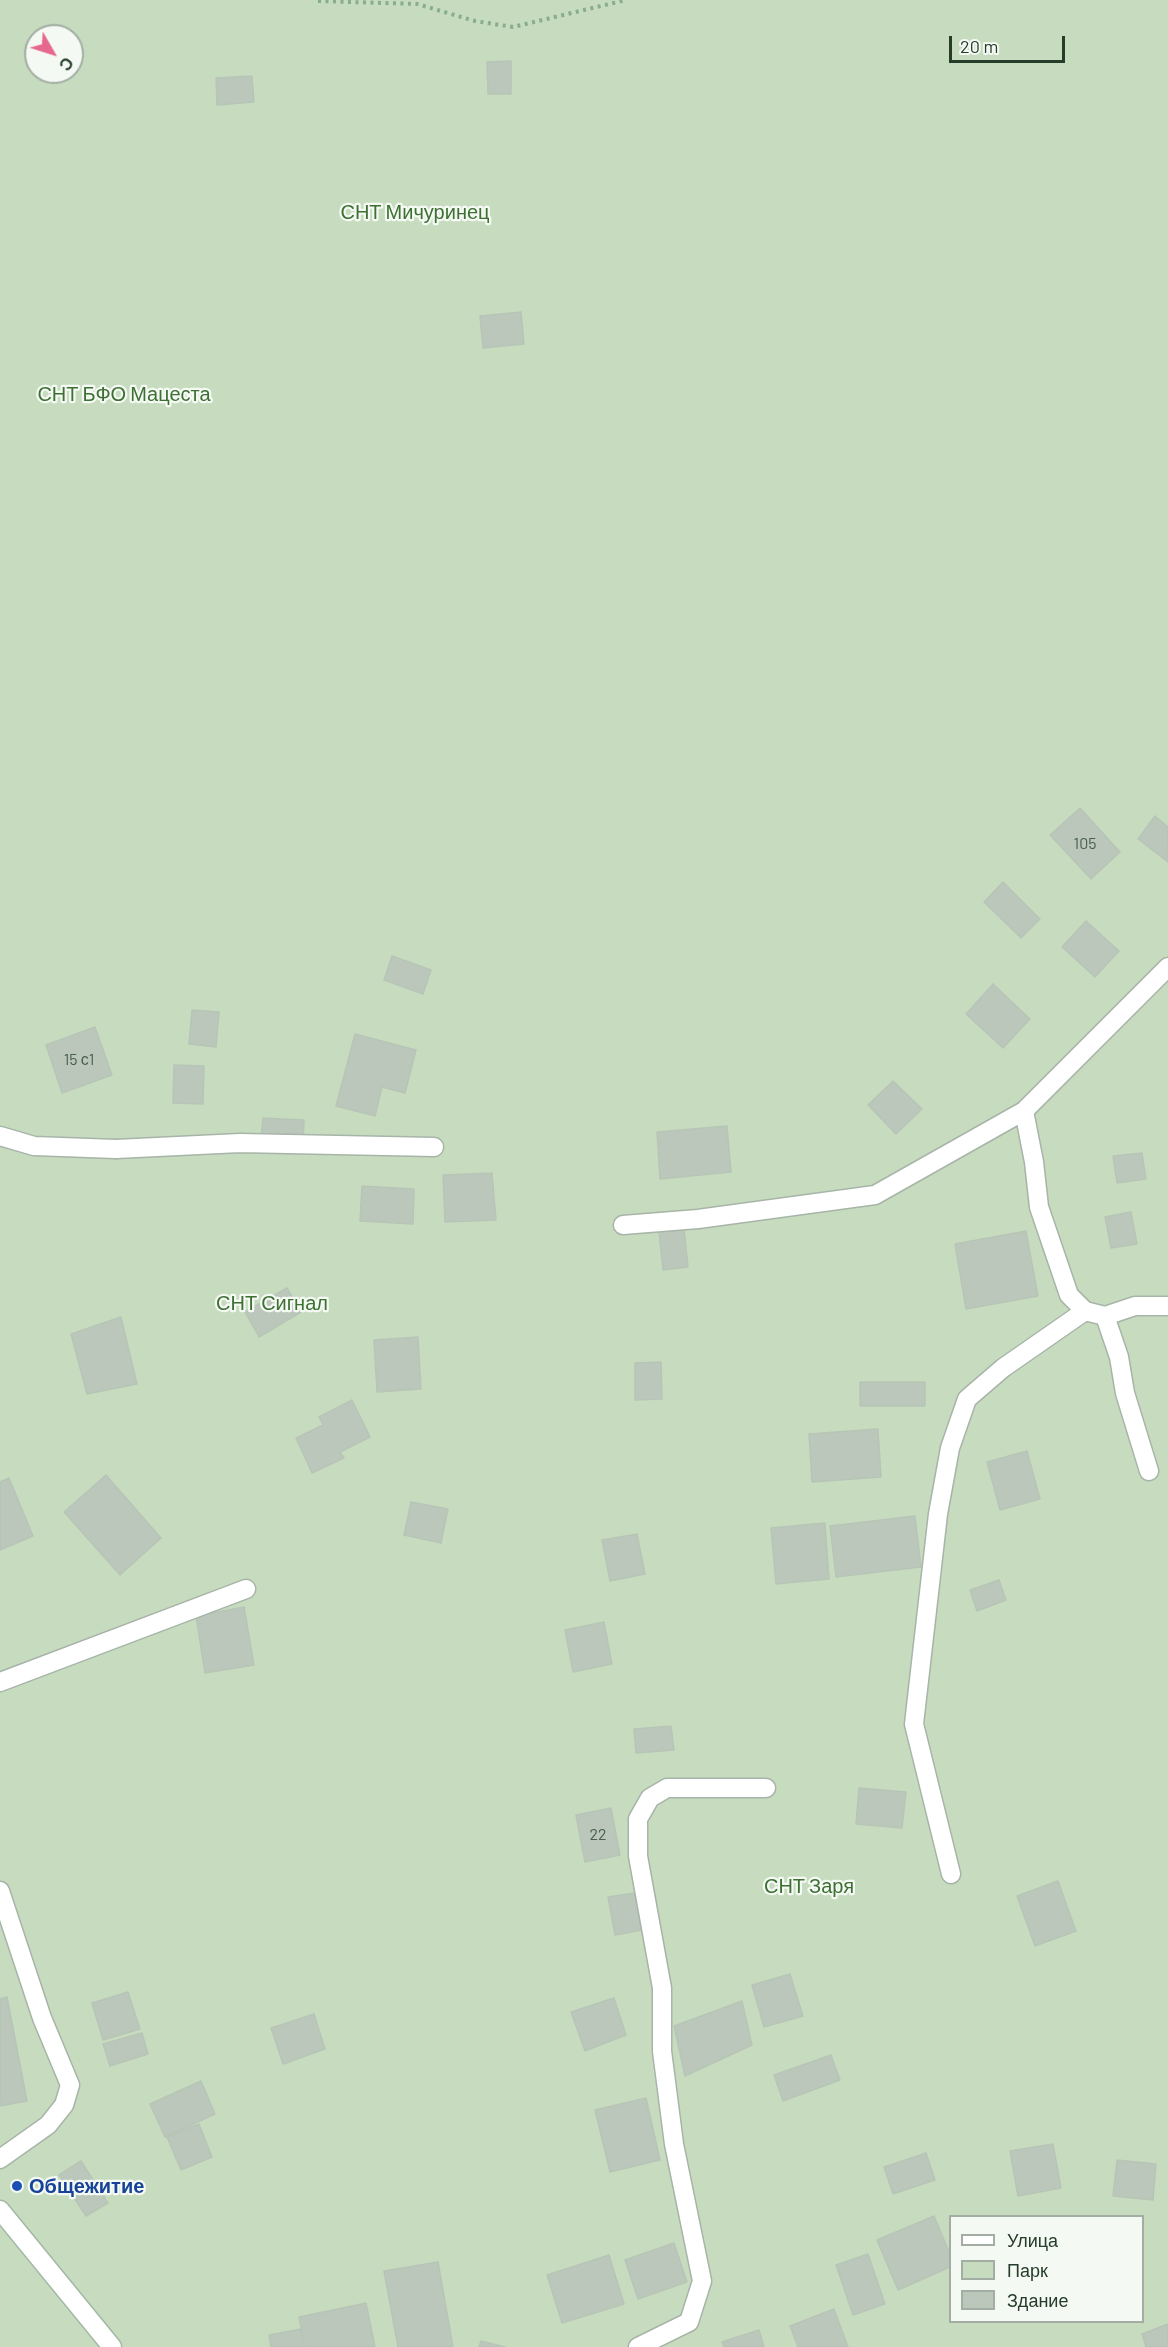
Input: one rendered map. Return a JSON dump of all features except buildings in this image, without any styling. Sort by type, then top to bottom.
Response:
[{"type":"street","points":[[623,1225],[698,1219],[874,1195],[1024,1111],[1168,967]]},
{"type":"street","points":[[1024,1111],[1034,1162],[1039,1207],[1069,1294],[1085,1311],[1104,1316],[1135,1306],[1168,1306]]},
{"type":"street","points":[[0,1136],[34,1146],[116,1149],[240,1143],[434,1147]]},
{"type":"street","points":[[951,1874],[914,1724],[938,1514],[950,1449],[967,1399],[1003,1368],[1085,1311]]},
{"type":"street","points":[[1104,1316],[1119,1357],[1125,1393],[1149,1471]]},
{"type":"street","points":[[0,1682],[246,1589]]},
{"type":"street","points":[[639,2347],[689,2322],[702,2281],[674,2145],[662,2051],[662,1988],[638,1856],[638,1819],[650,1798],[667,1788],[766,1788]]},
{"type":"street","points":[[0,1891],[42,2018],[70,2085],[64,2105],[48,2125],[0,2158]]},
{"type":"street","points":[[0,2210],[112,2347]]},
{"type":"path","points":[[318,1],[417,4],[475,21],[513,27],[626,0]]},
{"type":"green space","points":[[0,0],[1168,0],[1168,2347],[0,2347]]},
{"type":"place","name":"Общежитие","points":[[17,2186]]},
{"type":"park label","name":"СНТ Мичуринец","points":[[415,212]]},
{"type":"park label","name":"СНТ БФО Мацеста","points":[[124,394]]},
{"type":"park label","name":"СНТ Сигнал","points":[[272,1303]]},
{"type":"park label","name":"СНТ Заря","points":[[809,1886]]}]
